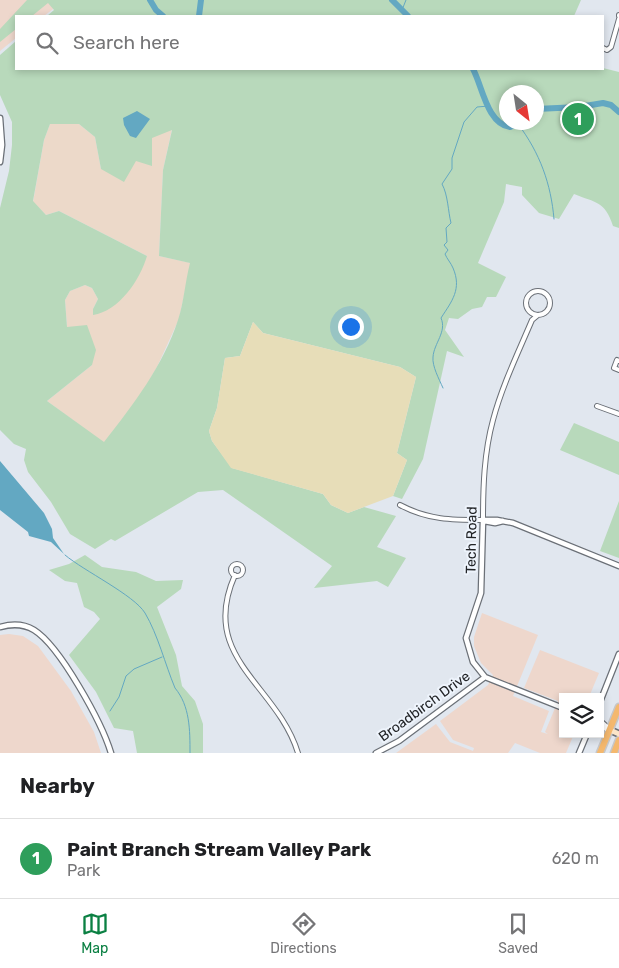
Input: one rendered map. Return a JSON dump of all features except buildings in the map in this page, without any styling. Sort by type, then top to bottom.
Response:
[{"type":"highway","points":[[600,753],[619,707]]},
{"type":"highway","points":[[614,753],[619,740]]},
{"type":"main road","points":[[610,730],[619,734]]},
{"type":"street","points":[[604,48],[607,50],[612,43],[619,18]]},
{"type":"street","points":[[612,43],[619,46]]},
{"type":"street","points":[[0,118],[2,145],[0,162]]},
{"type":"street","name":"Tech Road","points":[[485,677],[473,662],[466,638],[481,593],[485,468],[492,422],[500,397],[532,320],[546,312],[550,304],[548,297],[543,293],[534,292],[528,298],[527,306],[530,312]]},
{"type":"street","points":[[530,312],[538,315]]},
{"type":"street","points":[[530,312],[532,320]]},
{"type":"street","points":[[619,361],[614,368],[619,370]]},
{"type":"street","points":[[597,406],[619,414]]},
{"type":"street","points":[[400,505],[420,515],[438,520],[483,520],[488,523],[504,521],[619,566]]},
{"type":"street","points":[[234,575],[225,611],[230,646],[244,670],[279,712],[298,753]]},
{"type":"street","points":[[0,627],[24,626],[41,635],[88,700],[111,753]]},
{"type":"street","points":[[604,693],[619,654]]},
{"type":"street","points":[[485,677],[559,706]]},
{"type":"street","name":"Broadbirch Drive","points":[[376,753],[399,741],[485,677]]},
{"type":"street","points":[[604,724],[610,730]]},
{"type":"street","points":[[604,728],[610,730]]},
{"type":"street","points":[[579,753],[585,738]]},
{"type":"shaded area","points":[[0,0],[65,0],[45,15],[15,15],[15,39],[0,51]]},
{"type":"shaded area","points":[[50,124],[79,124],[95,137],[101,169],[136,160],[152,137],[172,129],[163,170],[159,256],[191,263],[179,319],[157,367],[141,395],[104,443],[47,401],[92,365],[67,327],[65,300],[70,291],[85,285],[92,288],[98,299],[93,309],[147,256],[59,211],[46,215],[33,202],[44,140]]},
{"type":"shaded area","points":[[482,613],[538,635],[513,696],[549,711],[541,732],[548,734],[545,732],[558,701],[524,688],[540,650],[599,673],[591,693],[559,693],[559,738],[572,738],[566,753],[540,753],[515,743],[508,753],[396,753],[436,724],[450,742],[473,751],[474,748],[453,740],[440,721],[488,685],[493,675],[481,663],[474,646],[474,637]]},
{"type":"shaded area","points":[[0,635],[23,636],[38,646],[71,691],[94,732],[101,753],[0,753]]},
{"type":"green space","points":[[27,0],[581,0],[574,15],[48,15],[54,10],[48,3],[33,15],[15,15],[15,30],[0,42],[0,29]]},
{"type":"green space","points":[[15,42],[15,70],[604,70],[604,68],[619,72],[619,228],[613,226],[603,207],[588,199],[574,194],[559,219],[539,213],[522,195],[522,187],[506,184],[504,202],[478,263],[506,277],[496,297],[487,297],[482,307],[472,309],[458,319],[449,318],[445,330],[464,357],[447,351],[423,459],[402,499],[393,496],[407,460],[397,453],[416,377],[400,367],[263,333],[253,322],[240,356],[225,358],[217,408],[209,431],[212,441],[232,468],[323,494],[331,505],[348,513],[364,507],[396,516],[377,547],[406,558],[388,587],[377,581],[314,588],[332,566],[223,490],[198,492],[115,541],[111,539],[95,549],[70,534],[51,502],[28,472],[24,460],[26,449],[14,444],[0,430],[0,208],[9,171],[12,122],[0,95],[0,55]],"holes":[[[50,124],[79,124],[95,137],[101,169],[124,182],[136,161],[152,166],[152,138],[172,130],[163,170],[159,256],[190,263],[182,306],[172,337],[156,369],[104,442],[47,401],[92,365],[96,350],[87,325],[67,327],[65,300],[70,291],[85,285],[92,288],[98,299],[93,309],[93,315],[102,312],[120,301],[127,293],[139,275],[147,256],[59,211],[46,215],[33,201],[44,140]]]},
{"type":"green space","points":[[574,423],[619,442],[619,475],[560,450]]},
{"type":"green space","points":[[619,501],[619,558],[600,551]]},
{"type":"green space","points":[[85,555],[102,567],[136,572],[156,581],[183,580],[181,589],[157,607],[176,655],[182,686],[195,701],[203,724],[203,753],[137,753],[133,731],[114,728],[96,692],[69,655],[100,619],[94,612],[84,607],[77,583],[65,581],[49,570],[69,564]]},
{"type":"sand","points":[[253,322],[263,333],[400,367],[416,377],[397,453],[407,460],[393,496],[348,513],[331,505],[323,494],[231,468],[212,441],[209,431],[217,408],[225,358],[240,356]]},
{"type":"water","points":[[137,111],[150,119],[136,138],[130,136],[124,125],[123,118]]},
{"type":"water","points":[[0,461],[44,513],[52,529],[53,538],[64,554],[51,542],[29,536],[28,532],[0,510]]},
{"type":"waterway","points":[[150,0],[162,15]]},
{"type":"waterway","points":[[199,15],[201,0]]},
{"type":"waterway","points":[[392,0],[407,15]]},
{"type":"waterway","points":[[402,10],[406,0]]},
{"type":"waterway","points":[[473,70],[486,103],[499,122]]},
{"type":"waterway","points":[[544,109],[579,107],[603,103],[611,105],[619,112]]},
{"type":"waterway","points":[[443,388],[433,357],[441,333],[441,318],[455,294],[456,275],[445,254],[448,250],[444,245],[447,242],[446,228],[451,223],[447,198],[442,184],[452,169],[452,158],[464,122],[477,107],[489,106]]},
{"type":"waterway","points":[[522,130],[543,169],[550,193],[554,219]]},
{"type":"waterway","points":[[65,555],[120,591],[145,613],[158,640],[175,688],[184,703],[189,727],[190,753]]},
{"type":"waterway","points":[[110,711],[119,697],[126,676],[134,669],[162,657]]},
{"type":"place","name":"Paint Branch Stream Valley Park","points":[[578,119]]}]
